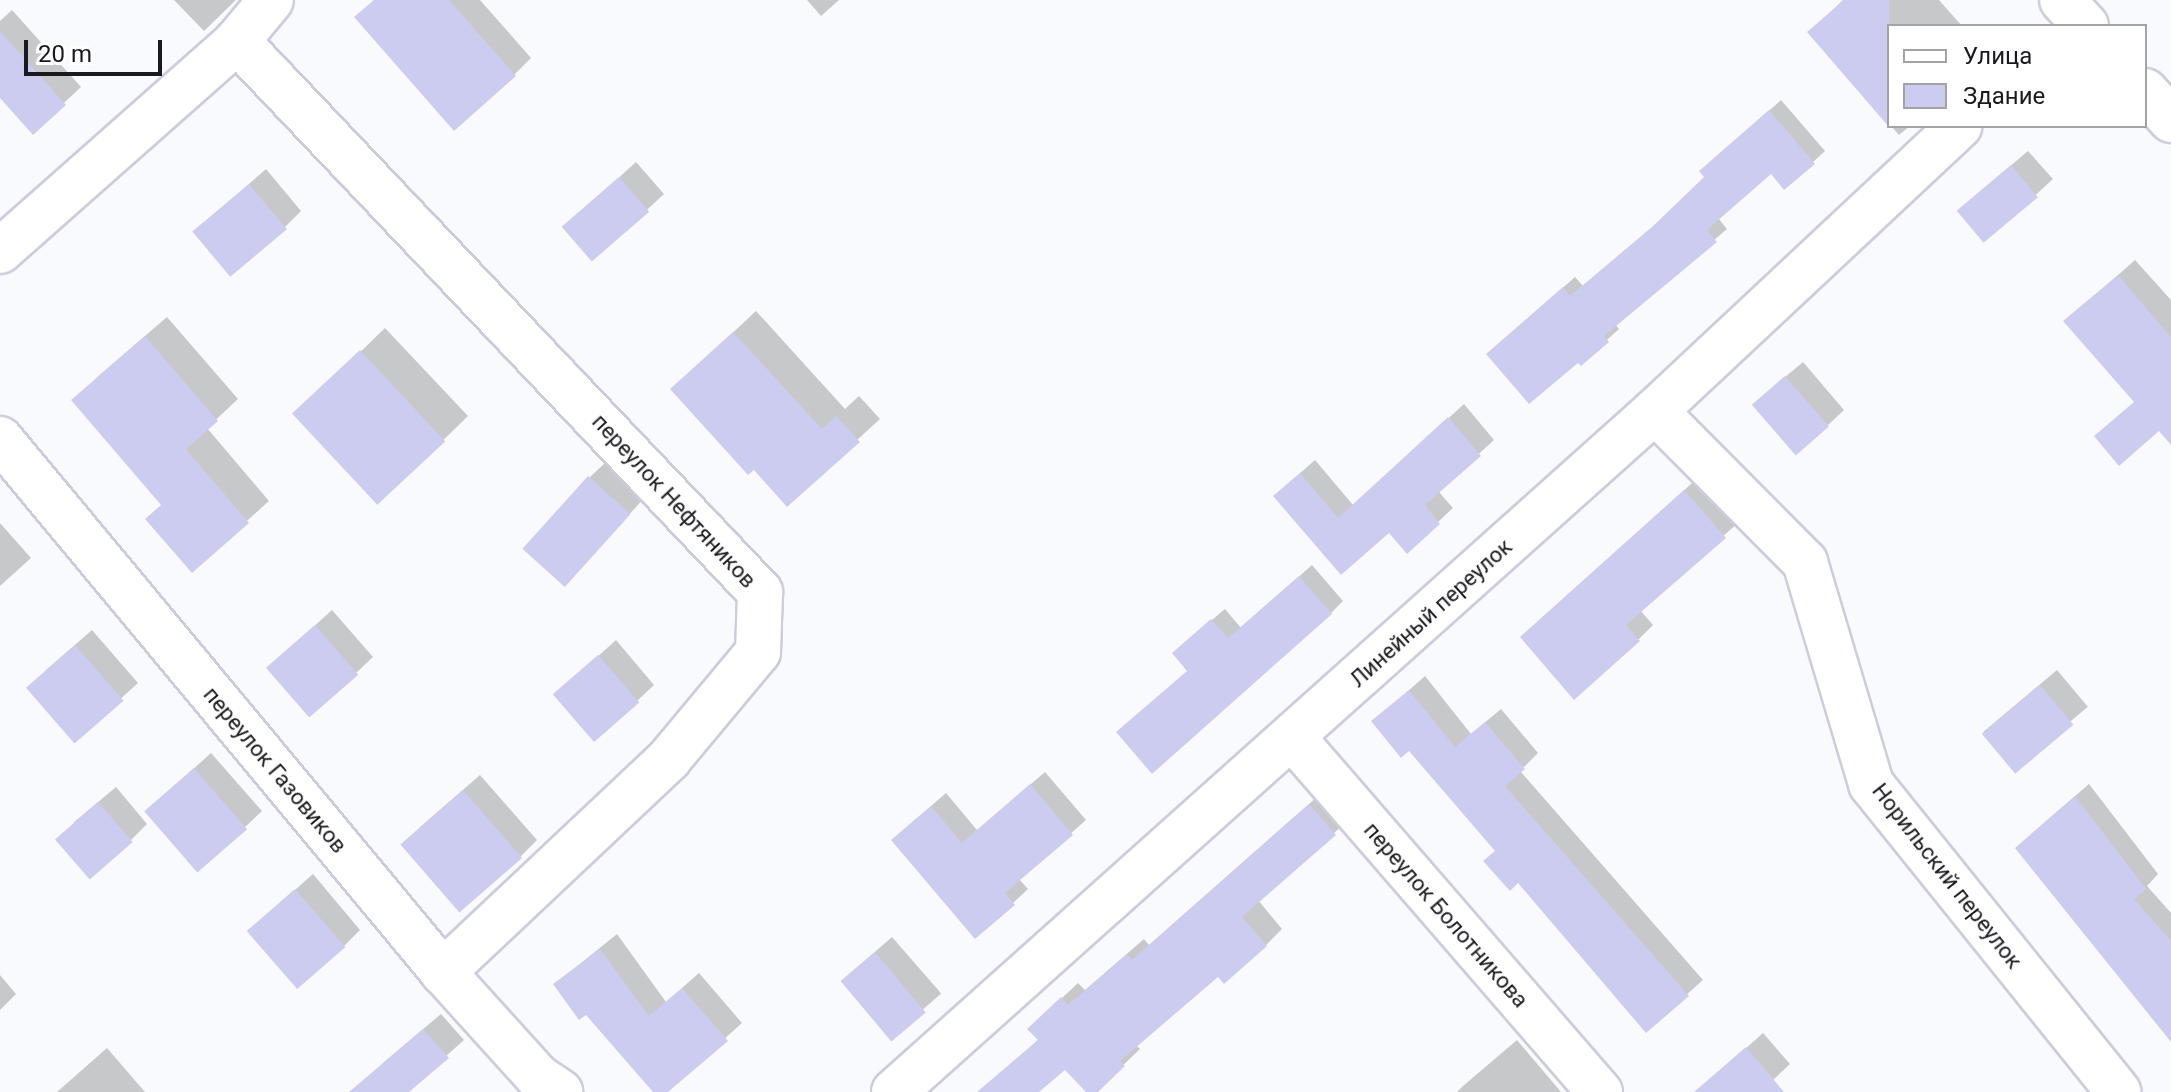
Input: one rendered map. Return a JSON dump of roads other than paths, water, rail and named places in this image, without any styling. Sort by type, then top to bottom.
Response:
[{"type":"street","points":[[0,251],[237,41],[271,0]]},
{"type":"street","name":"переулок Нефтяников","points":[[237,41],[760,592],[758,652],[669,759],[443,972]]},
{"type":"street","points":[[2147,93],[2171,120]]},
{"type":"street","name":"Линейный переулок","points":[[894,1092],[1655,411],[1958,128]]},
{"type":"street","name":"Норильский переулок","points":[[1655,411],[1805,562],[1871,784],[2119,1092]]},
{"type":"street","name":"переулок Газовиков","points":[[0,439],[443,972],[538,1077],[560,1092]]},
{"type":"street","name":"переулок Болотникова","points":[[1293,738],[1600,1092]]}]
